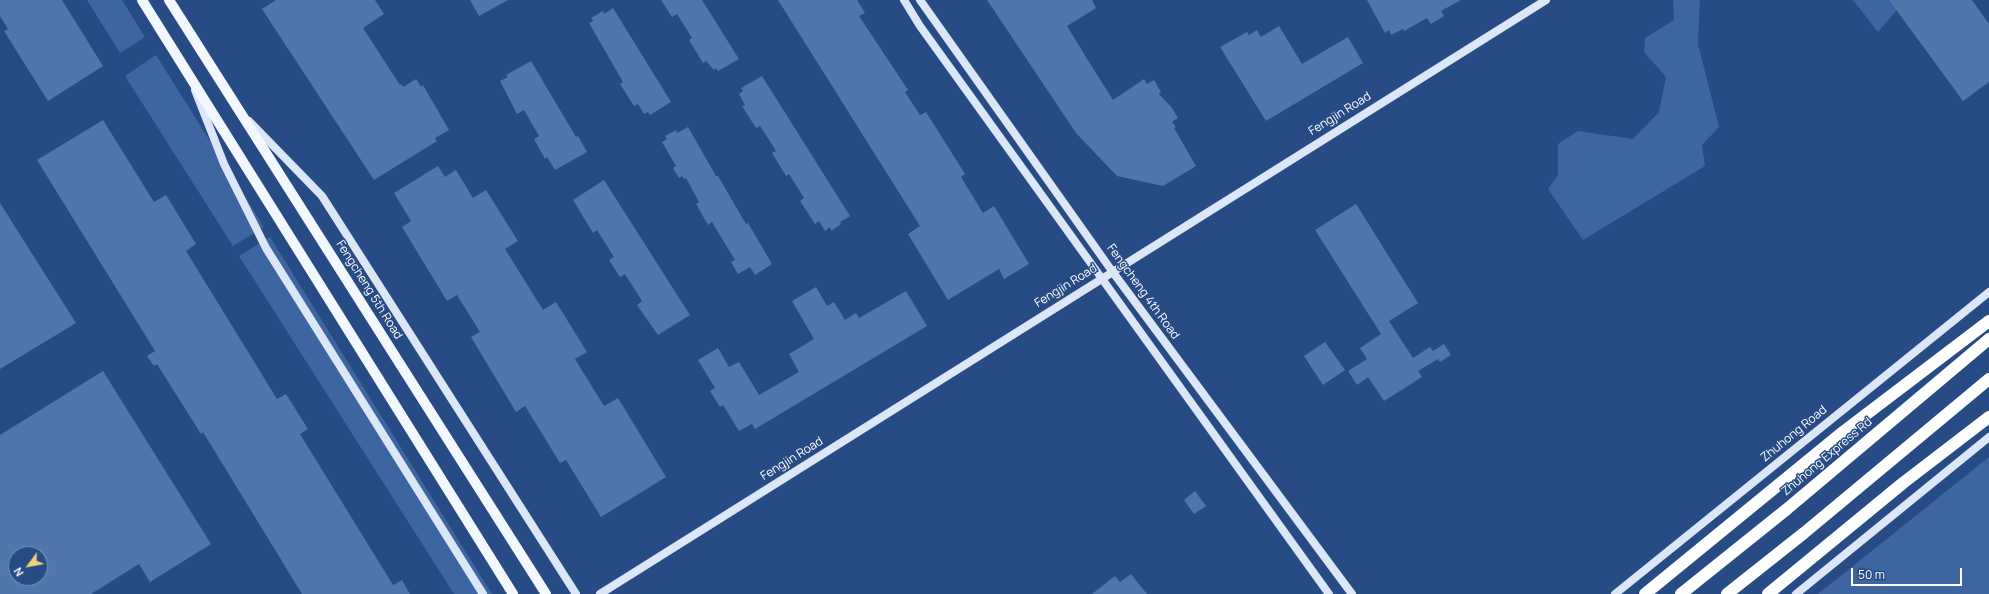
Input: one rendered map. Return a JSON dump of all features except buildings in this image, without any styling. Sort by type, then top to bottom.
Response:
[{"type":"highway","points":[[1645,594],[1843,432],[1989,321]]},
{"type":"highway","name":"Zhuhong Express Rd","points":[[1681,594],[1787,509],[1989,339]]},
{"type":"highway","points":[[1727,594],[1804,533],[1989,379]]},
{"type":"highway","points":[[1768,594],[1903,483],[1989,417]]},
{"type":"main road","points":[[142,0],[513,594]]},
{"type":"main road","name":"Fengcheng 5th Road","points":[[169,0],[546,594]]},
{"type":"street","points":[[904,0],[929,39],[1329,594]]},
{"type":"street","name":"Fengcheng 4th Road","points":[[920,0],[1112,271],[1352,594]]},
{"type":"street","name":"Fengjin Road","points":[[600,594],[1112,271],[1546,0]]},
{"type":"street","points":[[188,74],[224,164],[266,248],[483,594]]},
{"type":"street","points":[[238,109],[322,196],[576,594]]},
{"type":"street","name":"Zhuhong Road","points":[[1615,594],[1989,292]]},
{"type":"street","points":[[1796,594],[1989,437]]},
{"type":"shaded area","points":[[87,0],[122,0],[145,37],[120,53]]},
{"type":"shaded area","points":[[1673,0],[1700,0],[1698,44],[1719,127],[1702,145],[1705,166],[1583,240],[1548,189],[1558,175],[1558,144],[1578,131],[1633,139],[1659,112],[1666,77],[1644,52],[1645,38],[1674,20]]},
{"type":"shaded area","points":[[1853,0],[1891,0],[1898,9],[1878,32]]},
{"type":"shaded area","points":[[156,55],[264,227],[233,246],[125,76]]},
{"type":"shaded area","points":[[270,237],[492,594],[454,594],[239,256]]},
{"type":"shaded area","points":[[1989,457],[1989,594],[1818,594]]}]
